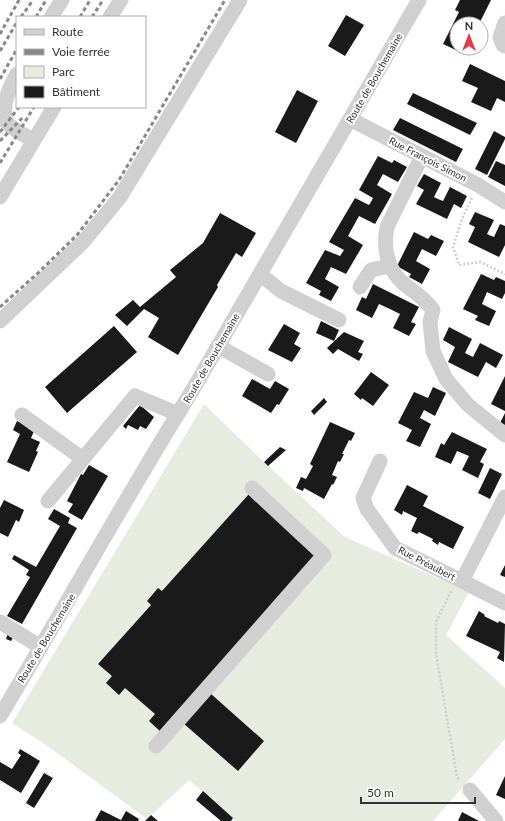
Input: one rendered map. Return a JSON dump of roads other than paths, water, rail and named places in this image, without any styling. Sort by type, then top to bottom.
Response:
[{"type":"street","points":[[52,16],[62,0]]},
{"type":"street","points":[[111,16],[121,0]]},
{"type":"street","points":[[0,321],[83,242],[120,197],[240,0]]},
{"type":"street","name":"Route de Bouchemaine","points":[[0,716],[218,346],[419,0]]},
{"type":"street","points":[[505,23],[500,37],[503,45],[505,46]]},
{"type":"street","points":[[16,76],[5,94],[3,103],[4,117],[7,123],[33,140]]},
{"type":"street","points":[[0,197],[53,108]]},
{"type":"street","name":"Rue François Simon","points":[[350,119],[478,185],[505,202]]},
{"type":"street","points":[[422,156],[387,227],[385,239],[390,266],[402,282],[425,300],[433,310],[430,322],[433,351],[446,379],[468,405],[505,435]]},
{"type":"street","points":[[360,287],[371,270],[390,266]]},
{"type":"street","points":[[260,274],[281,291],[339,320]]},
{"type":"street","points":[[218,346],[268,374]]},
{"type":"street","points":[[48,501],[136,396],[178,414]]},
{"type":"street","points":[[22,415],[83,459]]},
{"type":"street","name":"Rue Préaubert","points":[[380,461],[363,498],[367,510],[395,548],[457,584],[505,603]]},
{"type":"street","points":[[156,746],[324,555],[252,488]]},
{"type":"street","name":"Rue Préaubert","points":[[457,584],[505,497]]},
{"type":"street","points":[[0,622],[41,647]]},
{"type":"street","points":[[470,790],[496,821]]},
{"type":"railway","points":[[0,34],[19,0]]},
{"type":"railway","points":[[22,16],[33,0]]},
{"type":"railway","points":[[37,16],[46,0]]},
{"type":"railway","points":[[81,16],[90,0]]},
{"type":"railway","points":[[93,16],[103,0]]},
{"type":"railway","points":[[0,307],[77,235],[119,180],[225,0]]},
{"type":"railway","points":[[0,51],[16,24]]},
{"type":"railway","points":[[0,79],[16,51]]},
{"type":"railway","points":[[0,132],[18,108]]},
{"type":"railway","points":[[0,163],[33,108]]},
{"type":"railway","points":[[0,141],[24,116]]}]
